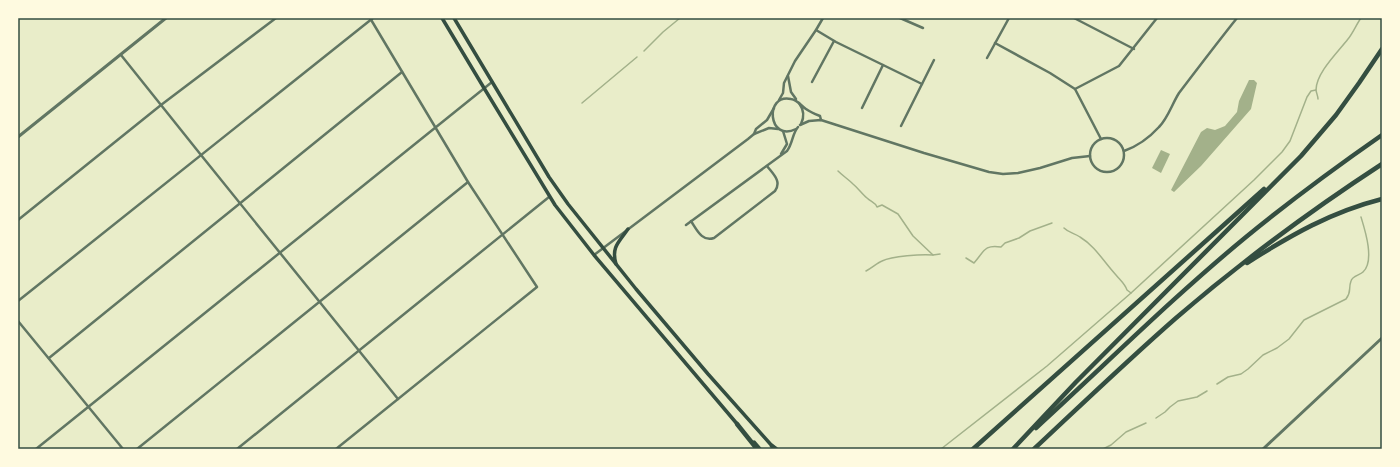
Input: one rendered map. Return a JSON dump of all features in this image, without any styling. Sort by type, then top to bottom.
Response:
[{"type":"highway","points":[[1013,449],[1076,382],[1301,156],[1360,84],[1382,49]]},
{"type":"highway","points":[[1013,449],[1163,310],[1223,257],[1295,198],[1382,135]]},
{"type":"highway","points":[[973,449],[1301,156]]},
{"type":"highway","points":[[1034,449],[1140,350],[1216,284],[1331,198],[1382,164]]},
{"type":"highway","points":[[1216,284],[1276,244],[1308,226],[1346,210],[1382,199]]},
{"type":"highway","points":[[738,424],[757,449]]},
{"type":"main road","points":[[442,18],[549,197],[594,255],[760,449]]},
{"type":"main road","points":[[454,18],[558,190],[616,265],[705,370],[774,448]]},
{"type":"main road","points":[[616,265],[614,256],[615,248],[628,229]]},
{"type":"street","points":[[18,137],[166,18]]},
{"type":"street","points":[[18,220],[161,105],[276,18]]},
{"type":"street","points":[[754,134],[756,128],[767,120],[783,93],[784,84],[794,61],[823,18]]},
{"type":"street","points":[[900,18],[923,28]]},
{"type":"street","points":[[987,58],[1009,18]]},
{"type":"street","points":[[1074,18],[1134,49]]},
{"type":"street","points":[[1076,89],[1119,66],[1134,49],[1157,18]]},
{"type":"street","points":[[1124,150],[1133,148],[1161,126],[1178,95],[1237,18]]},
{"type":"street","points":[[18,301],[371,19],[468,182],[538,288],[336,449]]},
{"type":"street","points":[[816,30],[834,41],[922,84]]},
{"type":"street","points":[[812,82],[834,41]]},
{"type":"street","points":[[995,43],[1076,89],[1101,140]]},
{"type":"street","points":[[121,55],[398,399]]},
{"type":"street","points":[[901,126],[934,60]]},
{"type":"street","points":[[862,108],[883,65]]},
{"type":"street","points":[[49,358],[402,72]]},
{"type":"street","points":[[686,224],[787,151],[792,144],[794,134],[803,120],[804,112],[791,92],[788,76]]},
{"type":"street","points":[[36,449],[492,82]]},
{"type":"street","points":[[776,104],[785,99],[792,99],[808,111],[820,116],[821,120]]},
{"type":"street","points":[[774,108],[772,114],[773,120],[777,127],[781,130],[787,144],[780,156]]},
{"type":"street","points":[[594,255],[754,134],[769,128],[792,130],[809,121],[821,120],[963,165],[996,173],[1018,173],[1072,158],[1090,156]]},
{"type":"street","points":[[1109,138],[1115,140],[1119,142],[1124,150],[1125,157],[1123,162],[1120,167],[1111,172],[1100,171],[1092,164],[1090,156],[1092,148],[1101,140],[1109,138]]},
{"type":"street","points":[[691,221],[704,238],[714,238],[778,188],[778,180],[767,166]]},
{"type":"street","points":[[137,449],[468,182]]},
{"type":"street","points":[[237,449],[549,197]]},
{"type":"street","points":[[18,321],[123,449]]},
{"type":"street","points":[[1263,449],[1382,338]]},
{"type":"shaded area","points":[[1249,80],[1254,80],[1257,83],[1251,109],[1201,166],[1174,192],[1171,190],[1201,132],[1207,128],[1215,130],[1225,126],[1237,112],[1239,101]]},
{"type":"shaded area","points":[[1161,150],[1170,154],[1161,173],[1152,168]]},
{"type":"waterway","points":[[644,51],[680,18]]},
{"type":"waterway","points":[[1318,99],[1316,90],[1317,83],[1323,70],[1350,37],[1361,18]]},
{"type":"waterway","points":[[582,103],[637,57]]},
{"type":"waterway","points":[[941,449],[1047,366],[1131,293],[1254,180],[1282,152],[1290,141],[1307,97],[1311,91],[1316,90]]},
{"type":"waterway","points":[[838,171],[877,207],[882,205],[898,214],[913,236],[933,255],[940,254]]},
{"type":"waterway","points":[[1217,384],[1228,377],[1241,374],[1263,355],[1277,348],[1289,339],[1304,320],[1346,299],[1349,294],[1352,279],[1363,272],[1367,267],[1369,253],[1361,217]]},
{"type":"waterway","points":[[966,258],[974,263],[982,252],[988,248],[995,246],[1001,247],[1005,243],[1019,238],[1030,231],[1052,223]]},
{"type":"waterway","points":[[1064,228],[1080,237],[1090,245],[1131,293]]},
{"type":"waterway","points":[[866,271],[887,259],[915,255],[933,255]]},
{"type":"waterway","points":[[1156,418],[1178,401],[1197,397],[1207,391]]},
{"type":"waterway","points":[[1103,449],[1111,445],[1126,432],[1146,423]]}]
